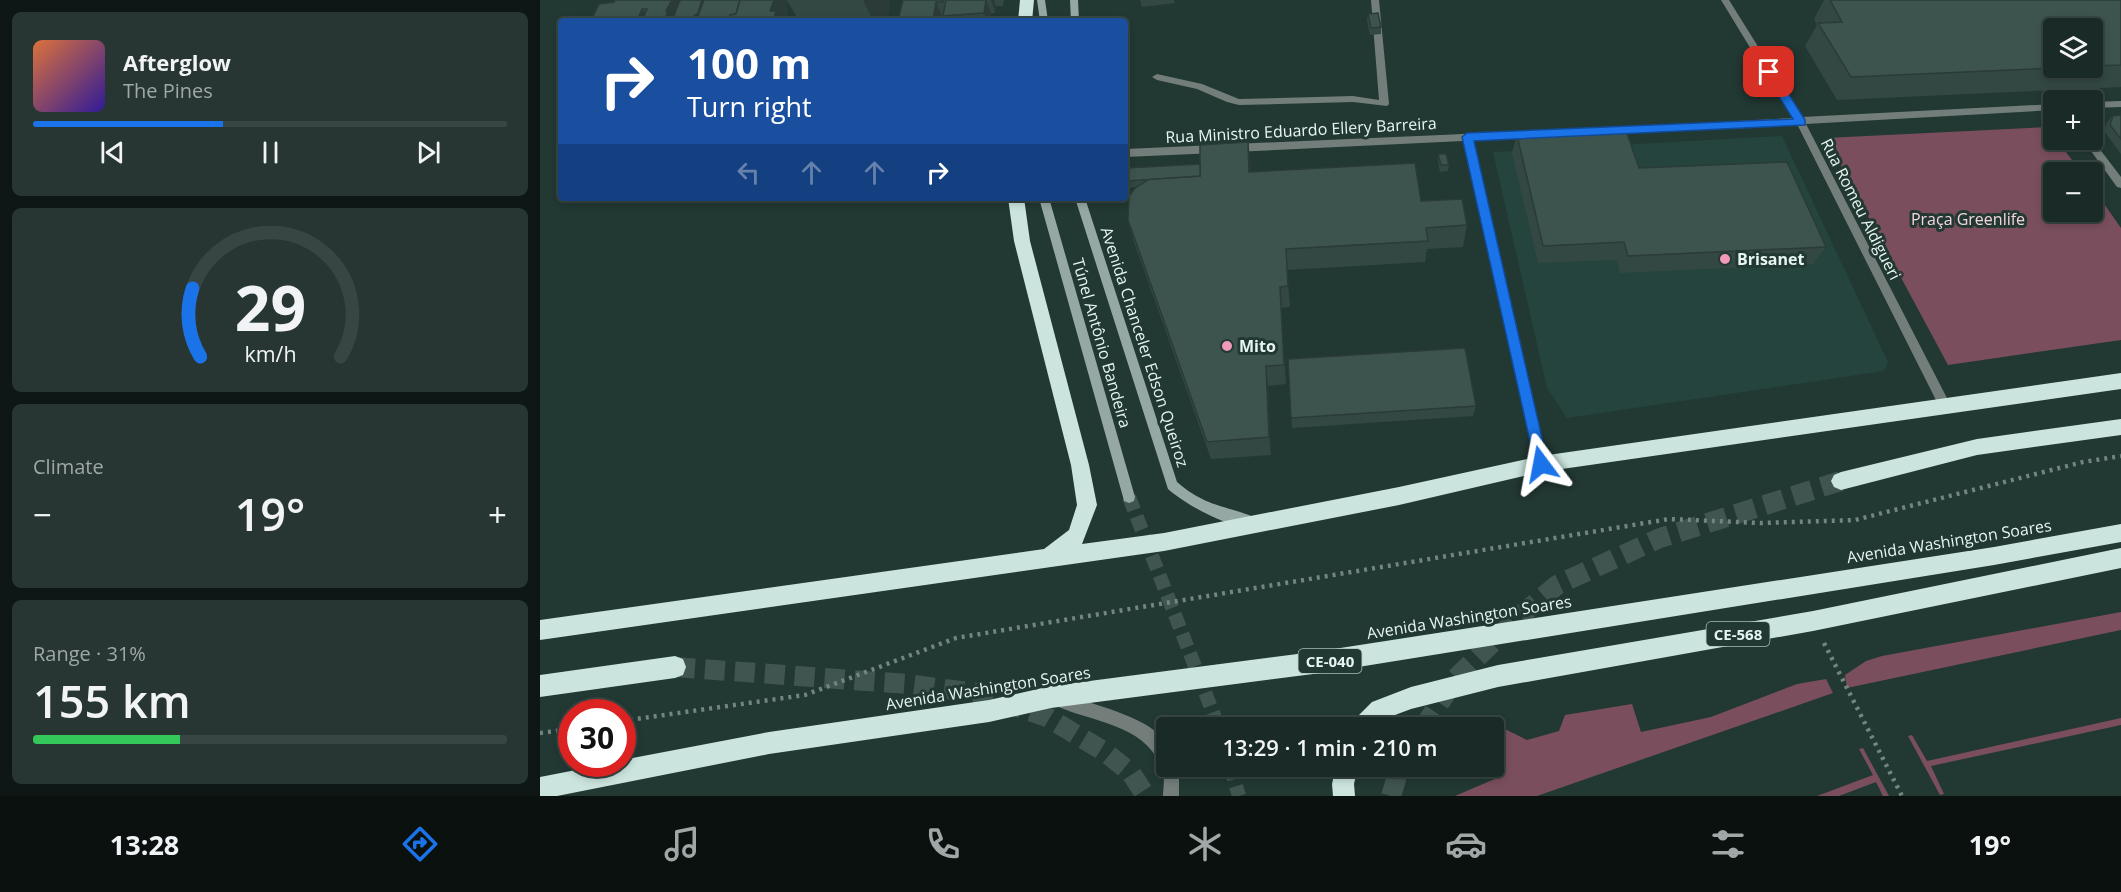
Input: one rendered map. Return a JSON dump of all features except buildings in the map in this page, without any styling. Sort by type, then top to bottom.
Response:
[{"type":"highway","points":[[1025,18],[1027,0]]},
{"type":"highway","points":[[1016,201],[1022,241],[1080,465],[1087,505],[1077,536],[1048,559]]},
{"type":"highway","points":[[540,630],[1164,542],[1399,496],[1541,464],[2121,381]]},
{"type":"highway","points":[[1841,481],[1977,447],[2121,427]]},
{"type":"highway","name":"Avenida Washington Soares","points":[[540,788],[769,743],[989,711],[1051,697],[1321,662],[1970,560],[2121,533]]},
{"type":"highway","name":"CE-568","points":[[1373,717],[1380,710],[1411,698],[1498,676],[1813,621],[2121,558]]},
{"type":"highway","points":[[540,686],[675,667]]},
{"type":"highway","points":[[1344,796],[1345,777]]},
{"type":"main road","points":[[1041,0],[1044,18]]},
{"type":"main road","points":[[1074,0],[1076,18]]},
{"type":"main road","name":"Túnel Antônio Bandeira","points":[[1045,201],[1129,497]]},
{"type":"main road","name":"Avenida Chanceler Edson Queiroz","points":[[1081,201],[1172,485],[1188,500],[1218,514],[1256,523]]},
{"type":"street","points":[[1157,77],[1199,86],[1239,102],[1353,99],[1384,104],[1375,0]]},
{"type":"street","name":"Rua Romeu Aldigueri","points":[[1725,0],[1801,123],[1945,406]]},
{"type":"street","points":[[2103,105],[2121,104]]},
{"type":"street","points":[[1598,131],[1801,123],[2043,108]]},
{"type":"street","name":"Rua Ministro Eduardo Ellery Barreira","points":[[1128,153],[1539,134]]},
{"type":"street","points":[[1467,137],[1541,464]]},
{"type":"street","points":[[2096,150],[2121,184]]},
{"type":"street","points":[[1051,697],[1133,725],[1156,742]]},
{"type":"street","points":[[1171,777],[1171,796]]},
{"type":"path","points":[[636,719],[805,695],[957,638],[1669,519],[1760,523],[1855,520],[2083,462],[2121,456]]},
{"type":"path","points":[[1813,621],[1902,796]]},
{"type":"path","points":[[540,733],[558,731]]},
{"type":"shaded area","points":[[1782,136],[1888,362],[1884,371],[1567,418],[1547,388],[1493,152]]},
{"type":"green space","name":"Praça Greenlife","points":[[2043,127],[2043,150],[2064,150],[2074,162],[2043,162],[2043,222],[2103,222],[2103,202],[2121,228],[2121,340],[1948,365],[1826,138]]},
{"type":"green space","points":[[2121,612],[2121,630],[1847,688],[1845,675],[1866,661],[1882,656]]},
{"type":"green space","points":[[1826,679],[1833,693],[1537,796],[1455,796],[1504,777],[1504,728],[1527,740],[1559,731],[1565,715],[1632,704],[1641,732],[1711,717],[1797,684]]},
{"type":"green space","points":[[2121,718],[2121,725],[1931,766],[1944,794],[1940,795],[1908,736],[1912,735],[1927,761]]},
{"type":"green space","points":[[1863,748],[1889,796],[1883,796],[1876,782],[1839,796],[1817,796],[1873,775],[1859,749]]},
{"type":"tunnel","points":[[1430,717],[1456,678],[1519,617],[1557,585],[1660,538],[1841,481]]},
{"type":"tunnel","points":[[1129,497],[1215,717]]},
{"type":"tunnel","points":[[675,667],[907,684],[976,693],[1047,717],[1105,752],[1131,773],[1146,796]]},
{"type":"tunnel","points":[[1233,777],[1239,796]]},
{"type":"tunnel","points":[[1391,796],[1397,777]]},
{"type":"place","name":"Brisanet","points":[[1725,259]]},
{"type":"place","name":"Mito","points":[[1227,346]]},
{"type":"route","points":[[1541,464],[1467,137],[1801,123],[1769,72]]}]
